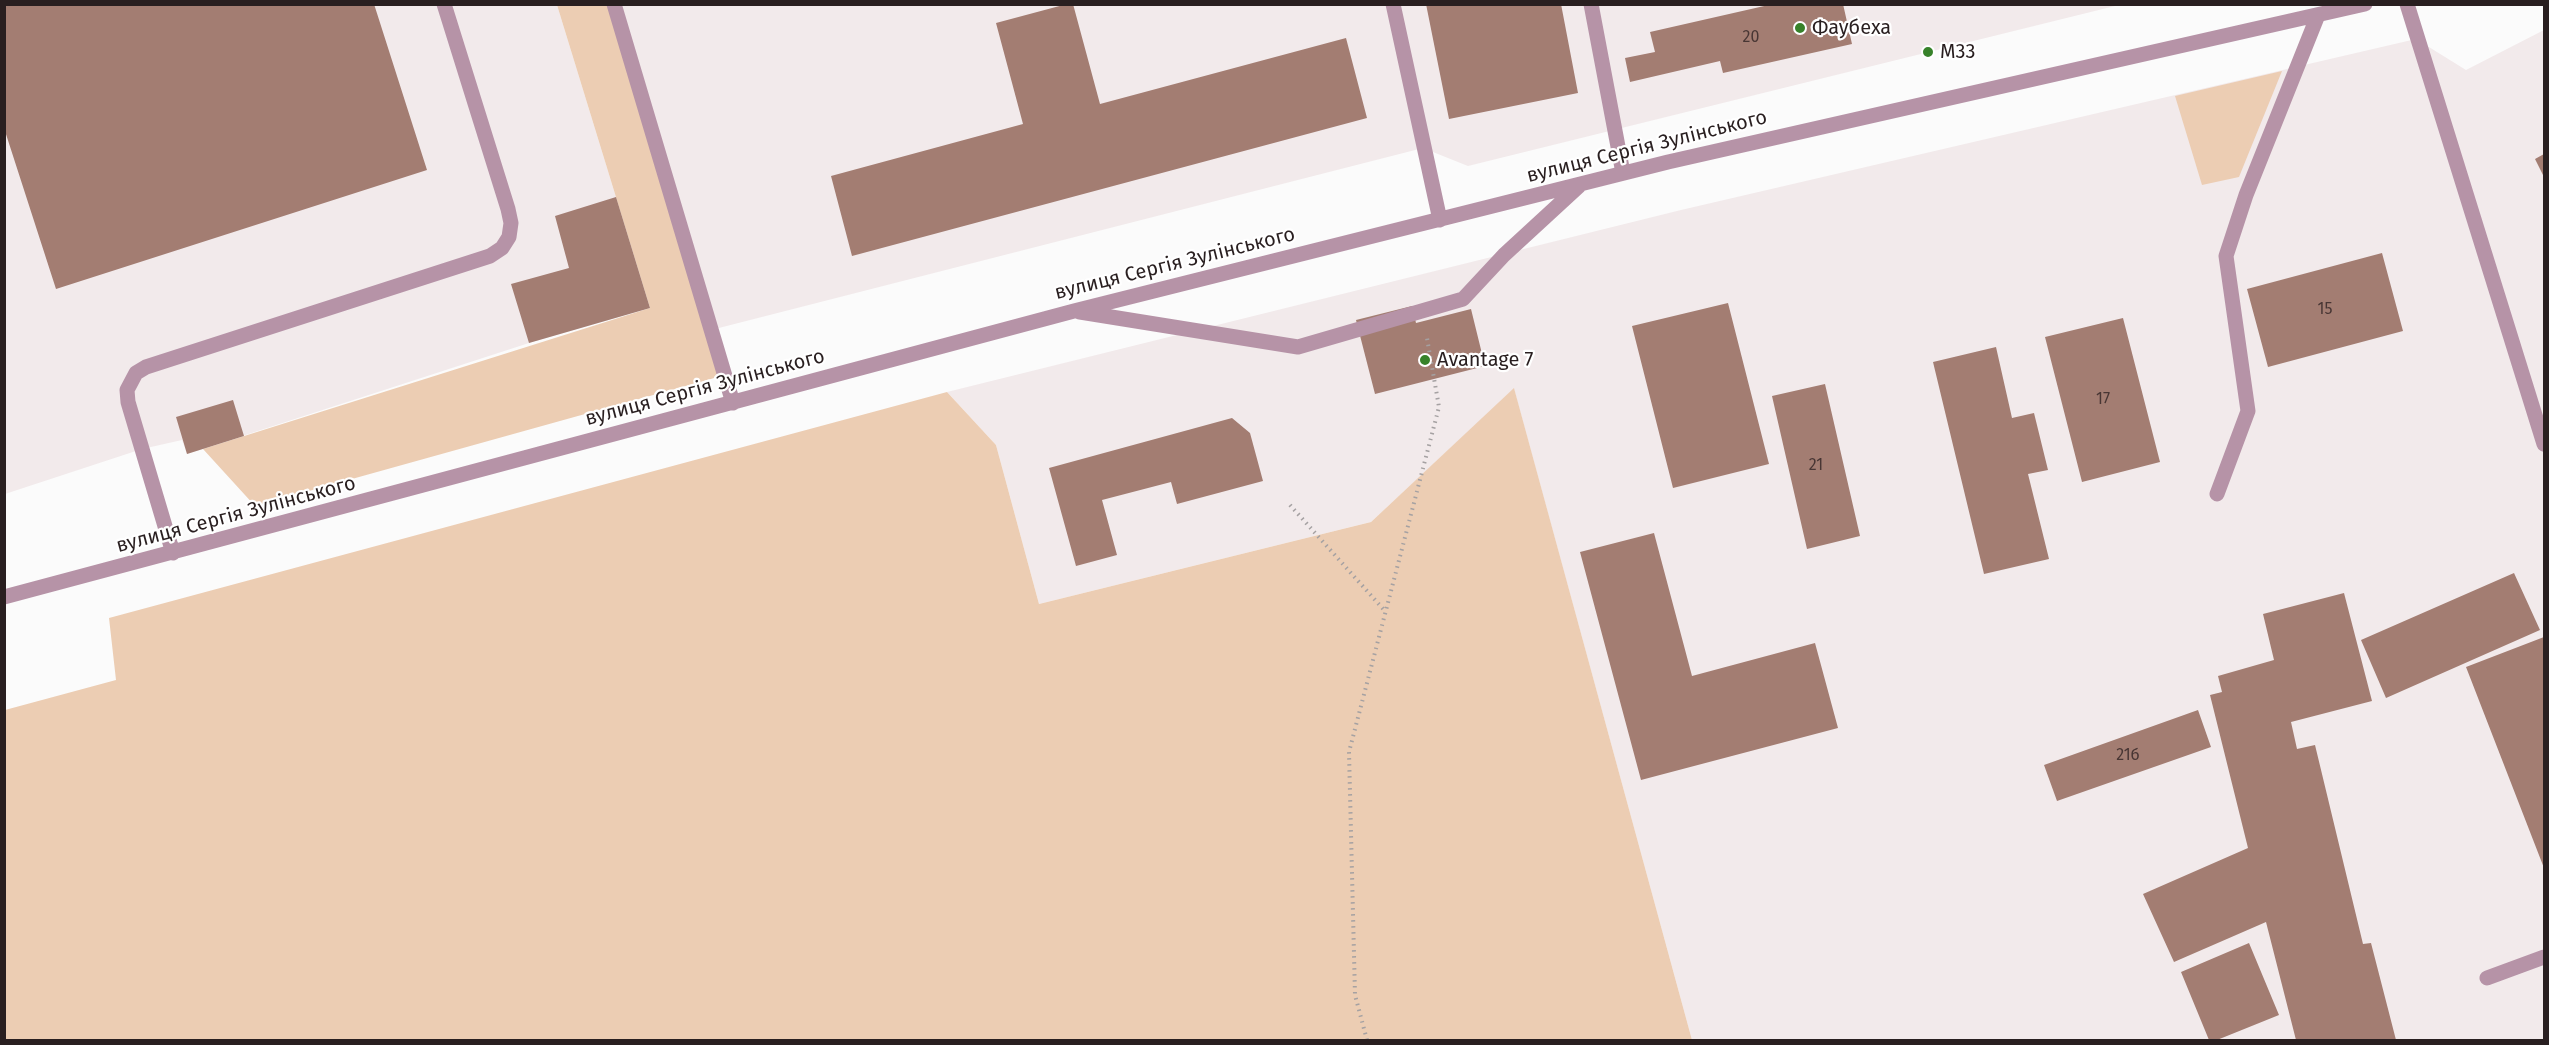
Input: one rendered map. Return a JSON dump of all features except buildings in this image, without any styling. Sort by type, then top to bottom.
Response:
[{"type":"street","points":[[173,554],[128,402],[127,390],[136,373],[146,367],[490,256],[502,248],[509,237],[511,223],[508,208],[444,4]]},
{"type":"street","points":[[614,4],[733,403]]},
{"type":"street","points":[[1393,4],[1440,220]]},
{"type":"street","points":[[1591,4],[1623,173]]},
{"type":"street","name":"вулиця Сергія Зулінського","points":[[4,597],[173,554],[1074,311],[1623,173],[2365,4]]},
{"type":"street","points":[[2407,4],[2544,444]]},
{"type":"street","points":[[2217,494],[2248,411],[2226,256],[2246,195],[2318,15]]},
{"type":"street","points":[[1074,311],[1298,346],[1463,299],[1504,255],[1582,184]]},
{"type":"street","points":[[2487,978],[2544,957]]},
{"type":"path","points":[[1367,1041],[1355,995],[1349,752],[1439,407],[1422,311]]},
{"type":"path","points":[[1290,505],[1386,612]]},
{"type":"shaded area","points":[[4,5],[557,5],[650,308],[529,343],[187,454],[182,440],[142,449],[5,494]]},
{"type":"shaded area","points":[[557,5],[614,5],[725,375],[255,506],[203,449],[650,308]]},
{"type":"shaded area","points":[[614,5],[2119,5],[1468,166],[1423,148],[711,330]]},
{"type":"shaded area","points":[[2544,30],[2544,1040],[1692,1040],[1514,389],[1371,522],[1039,604],[996,445],[947,392],[1681,210],[2416,39],[2466,70]]},
{"type":"shaded area","points":[[2282,71],[2239,177],[2202,185],[2175,96]]},
{"type":"shaded area","points":[[1514,388],[1692,1040],[5,1040],[5,710],[116,680],[109,618],[947,392],[996,445],[1039,604],[1371,522]]},
{"type":"place","name":"Фаубеха","points":[[1800,28]]},
{"type":"place","name":"М33","points":[[1928,52]]},
{"type":"place","name":"Avantage 7","points":[[1425,360]]}]
